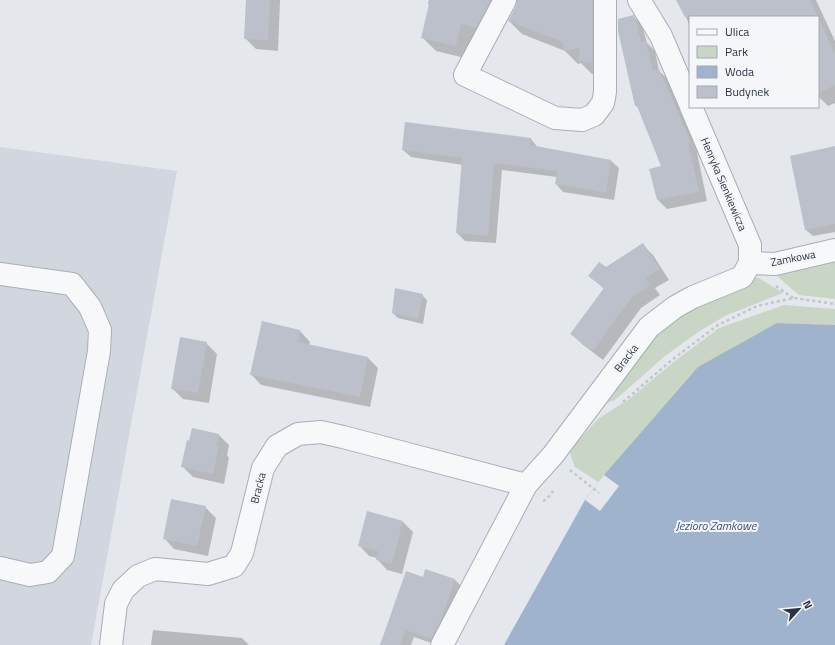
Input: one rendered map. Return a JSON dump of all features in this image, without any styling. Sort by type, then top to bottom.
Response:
[{"type":"street","points":[[505,0],[465,75],[556,118],[582,120],[594,115],[603,103],[605,92],[605,0]]},
{"type":"street","points":[[639,0],[661,36],[689,102]]},
{"type":"street","name":"Henryka Sienkiewicza","points":[[691,108],[750,246],[750,263]]},
{"type":"street","name":"Zamkowa","points":[[750,263],[775,264],[835,250]]},
{"type":"street","name":"Bracka","points":[[442,645],[526,485],[553,455],[650,327],[675,307],[693,297],[742,277],[750,263]]},
{"type":"street","points":[[0,274],[72,284],[90,307],[100,330],[99,351],[63,556],[48,572],[30,574],[0,568]]},
{"type":"street","name":"Bracka","points":[[111,645],[116,604],[123,590],[138,576],[155,569],[208,574],[234,566],[242,554],[263,468],[277,446],[298,434],[321,432],[526,485]]},
{"type":"path","points":[[620,404],[673,358],[718,325],[757,306],[794,298],[835,304]]},
{"type":"path","points":[[564,475],[568,469],[599,494]]},
{"type":"path","points":[[516,505],[535,506],[547,499],[556,487]]},
{"type":"shaded area","points":[[0,147],[177,171],[91,645],[0,645]]},
{"type":"green space","points":[[835,255],[835,299],[799,295],[772,272]]},
{"type":"green space","points":[[750,277],[759,278],[783,293],[725,316],[698,332],[665,356],[615,400],[603,404],[655,333],[686,312]]},
{"type":"green space","points":[[784,305],[835,309],[835,325],[777,323],[604,475],[598,482],[575,467],[569,451],[599,418],[628,400],[675,361],[719,328]]},
{"type":"water","name":"Jezioro Zamkowe","points":[[777,323],[835,325],[835,645],[504,645],[585,500],[604,475],[698,367]]},
{"type":"pier","points":[[604,475],[619,486],[600,511],[585,500]]},
{"type":"building","points":[[246,0],[270,0],[268,40],[244,39]]},
{"type":"building","points":[[430,0],[491,0],[476,28],[461,24],[456,46],[421,38]]},
{"type":"building","points":[[517,0],[592,0],[592,63],[578,61],[580,48],[564,51],[563,42],[508,21],[516,6]]},
{"type":"building","points":[[676,0],[810,0],[818,16],[689,16],[685,17]]},
{"type":"building","points":[[634,15],[641,42],[646,41],[653,71],[659,69],[691,143],[688,143],[699,192],[657,200],[649,169],[661,166],[637,106],[635,106],[618,31],[618,19]]},
{"type":"building","points":[[819,19],[835,54],[835,85],[819,93]]},
{"type":"building","points":[[405,122],[531,138],[530,145],[611,160],[606,193],[555,184],[557,171],[494,163],[488,236],[456,233],[462,158],[402,150]]},
{"type":"building","points":[[835,146],[835,224],[805,230],[790,156]]},
{"type":"building","points":[[643,243],[660,269],[646,278],[650,285],[631,298],[593,351],[570,334],[604,288],[588,276],[599,262],[606,267]]},
{"type":"building","points":[[395,288],[423,294],[418,319],[392,313]]},
{"type":"building","points":[[262,321],[300,330],[298,342],[368,357],[360,397],[250,375]]},
{"type":"building","points":[[180,337],[207,342],[198,393],[171,389]]},
{"type":"building","points":[[192,428],[219,434],[216,446],[219,446],[213,474],[181,467],[187,440],[189,441]]},
{"type":"building","points":[[171,499],[206,506],[197,546],[163,539]]},
{"type":"building","points":[[367,511],[403,521],[392,564],[376,560],[378,551],[358,546]]},
{"type":"building","points":[[425,569],[455,579],[440,623],[431,639],[406,630],[400,645],[380,645],[406,571],[423,577]]}]
